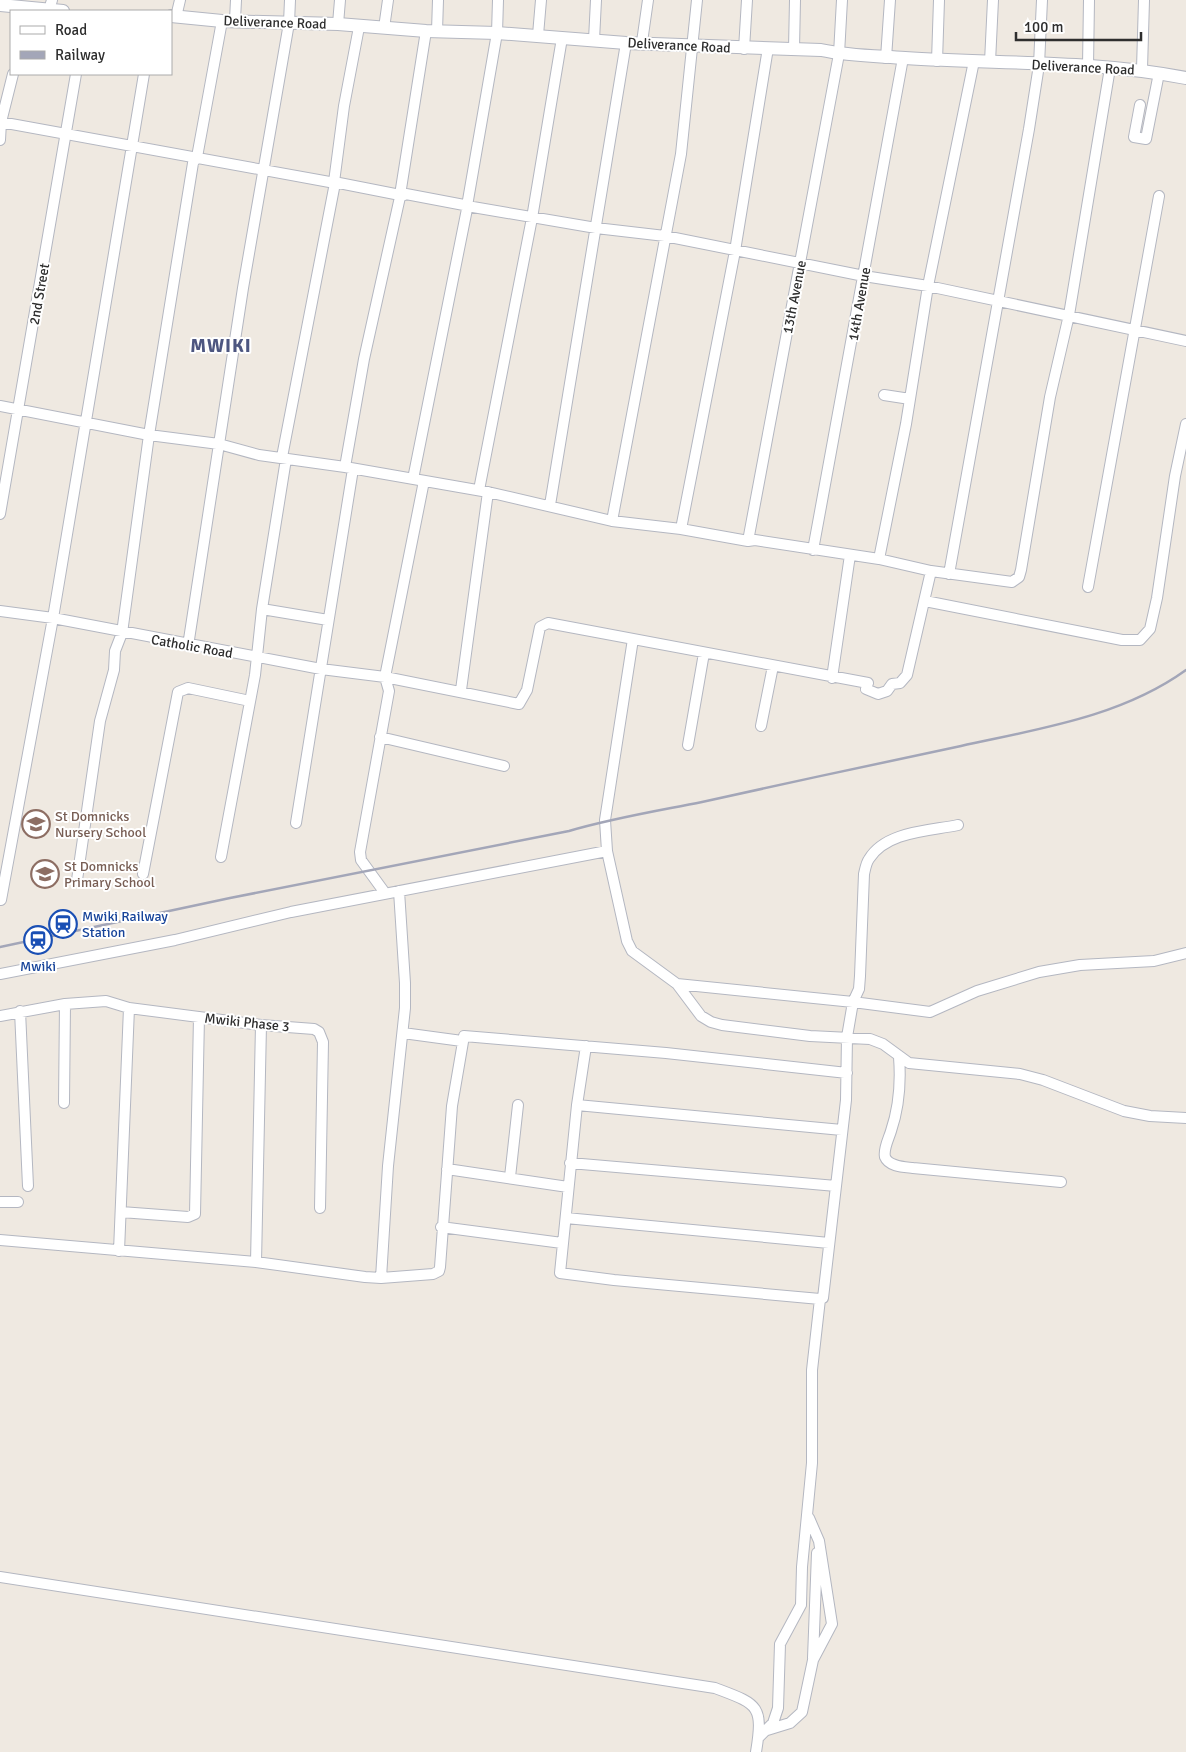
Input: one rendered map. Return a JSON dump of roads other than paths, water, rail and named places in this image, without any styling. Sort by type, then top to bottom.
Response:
[{"type":"street","points":[[173,16],[180,0]]},
{"type":"street","points":[[77,880],[100,722],[114,670],[116,651],[122,633],[149,436],[193,163],[197,157],[228,20],[236,0]]},
{"type":"street","points":[[188,646],[243,288],[289,23],[290,0]]},
{"type":"street","points":[[338,24],[340,0]]},
{"type":"street","points":[[384,28],[388,0]]},
{"type":"street","points":[[296,823],[321,670],[369,334],[402,195],[438,0]]},
{"type":"street","points":[[413,479],[467,206],[497,33],[498,0]]},
{"type":"street","points":[[538,35],[541,0]]},
{"type":"street","points":[[594,40],[596,0]]},
{"type":"street","points":[[642,42],[648,0]]},
{"type":"street","points":[[612,521],[681,154],[694,46],[697,0]]},
{"type":"street","points":[[744,49],[747,0]]},
{"type":"street","points":[[794,49],[795,0]]},
{"type":"street","name":"13th Avenue","points":[[748,541],[839,54],[842,0]]},
{"type":"street","points":[[886,58],[890,0]]},
{"type":"street","points":[[936,60],[940,0]]},
{"type":"street","points":[[990,62],[993,0]]},
{"type":"street","points":[[949,574],[999,300],[1039,65],[1042,0]]},
{"type":"street","points":[[1088,66],[1089,0]]},
{"type":"street","points":[[1142,70],[1144,0]]},
{"type":"street","points":[[0,5],[23,10],[51,5]]},
{"type":"street","name":"Deliverance Road","points":[[173,16],[338,24],[431,31],[538,35],[626,43],[642,42],[744,49],[821,50],[839,54],[886,58],[1088,66],[1142,70],[1186,78]]},
{"type":"street","points":[[220,857],[250,701],[284,458],[335,183],[344,106],[359,27]]},
{"type":"street","points":[[461,690],[483,491],[562,38]]},
{"type":"street","points":[[550,505],[626,43]]},
{"type":"street","points":[[681,529],[735,251],[768,48]]},
{"type":"street","name":"14th Avenue","points":[[813,550],[903,58]]},
{"type":"street","points":[[880,559],[910,399],[928,286],[974,61]]},
{"type":"street","points":[[0,406],[149,436],[219,444],[259,455],[483,491],[550,505],[612,521],[681,529],[748,541],[755,540],[880,559],[931,571],[1007,583],[1012,582],[1019,577],[1050,397],[1069,315],[1110,68]]},
{"type":"street","points":[[1186,68],[1186,78]]},
{"type":"street","points":[[1140,105],[1134,137],[1146,139],[1159,73]]},
{"type":"street","points":[[0,140],[1,122],[13,75]]},
{"type":"street","name":"2nd Street","points":[[0,514],[76,75]]},
{"type":"street","points":[[1,900],[53,618],[144,75]]},
{"type":"street","points":[[1,122],[132,144],[264,170],[532,218],[665,236],[864,276],[999,300],[1186,341]]},
{"type":"street","points":[[1088,587],[1159,196]]},
{"type":"street","points":[[884,394],[910,399]]},
{"type":"street","points":[[925,602],[1122,640],[1140,640],[1150,629],[1157,598],[1175,476],[1186,424]]},
{"type":"street","points":[[385,893],[362,860],[360,852],[389,691],[385,676],[424,481]]},
{"type":"street","points":[[832,678],[850,555]]},
{"type":"street","points":[[931,571],[905,680],[892,684],[887,691],[878,694],[866,689],[868,683],[832,678],[633,639],[605,820],[607,851],[627,941],[632,951],[677,984],[701,1016],[710,1022],[810,1036],[870,1039],[882,1044],[909,1063],[1020,1074],[1043,1080],[1124,1111],[1150,1116],[1186,1118]]},
{"type":"street","points":[[262,609],[328,620]]},
{"type":"street","name":"Catholic Road","points":[[0,611],[53,618],[188,646],[321,670],[385,676],[461,690],[520,704],[527,690],[540,626],[543,624],[548,623],[633,639]]},
{"type":"street","points":[[688,745],[704,653]]},
{"type":"street","points":[[761,726],[773,666]]},
{"type":"street","points":[[143,874],[178,692],[188,688],[250,701]]},
{"type":"street","points":[[380,737],[504,766]]},
{"type":"street","points":[[761,1734],[773,1723],[778,1708],[780,1644],[801,1605],[802,1567],[812,1462],[812,1370],[820,1299],[823,1298],[842,1130],[847,1073],[847,1037],[853,1002],[859,989],[864,874],[869,859],[889,841],[901,836],[958,825]]},
{"type":"street","points":[[0,974],[174,940],[291,912],[398,890],[607,851]]},
{"type":"street","points":[[381,1278],[385,1206],[402,1034],[405,983],[398,890]]},
{"type":"street","points":[[677,984],[930,1012],[977,991],[1040,972],[1080,965],[1154,961],[1186,954]]},
{"type":"street","name":"Mwiki Phase 3","points":[[0,1016],[65,1004],[106,1001],[128,1008],[261,1025],[314,1029],[321,1036],[320,1208]]},
{"type":"street","points":[[64,1104],[65,1004]]},
{"type":"street","points":[[119,1251],[128,1008]]},
{"type":"street","points":[[20,1011],[28,1186]]},
{"type":"street","points":[[120,1212],[188,1217],[195,1214],[200,1017]]},
{"type":"street","points":[[256,1262],[261,1025]]},
{"type":"street","points":[[402,1034],[462,1041]]},
{"type":"street","points":[[0,1240],[256,1262],[337,1274],[381,1278],[437,1273],[440,1267],[441,1227],[452,1106],[462,1041],[466,1035],[847,1073]]},
{"type":"street","points":[[586,1046],[570,1163],[561,1273],[820,1299]]},
{"type":"street","points":[[899,1057],[901,1079],[897,1105],[886,1148],[885,1156],[888,1162],[894,1165],[913,1168],[1061,1182]]},
{"type":"street","points":[[510,1177],[518,1105]]},
{"type":"street","points":[[577,1105],[842,1130]]},
{"type":"street","points":[[570,1163],[836,1186]]},
{"type":"street","points":[[447,1169],[568,1187]]},
{"type":"street","points":[[0,1202],[18,1202]]},
{"type":"street","points":[[566,1218],[829,1243]]},
{"type":"street","points":[[441,1227],[562,1243]]},
{"type":"street","points":[[808,1517],[819,1539],[832,1624],[813,1660]]},
{"type":"street","points":[[761,1734],[790,1723],[802,1712],[813,1660],[813,1621],[819,1539]]},
{"type":"street","points":[[0,1577],[715,1688],[749,1701],[756,1711],[761,1734],[756,1752]]},
{"type":"railway","points":[[0,947],[230,898],[569,831],[619,818],[702,802],[1049,727],[1107,710],[1134,699],[1161,686],[1186,670]]},
{"type":"place","name":"St Domnicks Nursery School","points":[[36,824]]},
{"type":"place","name":"St Domnicks Primary School","points":[[45,874]]},
{"type":"place","name":"Mwiki Railway Station","points":[[63,924]]},
{"type":"place","name":"Mwiki","points":[[38,940]]},
{"type":"district","name":"MWIKI","points":[[221,345]]}]
